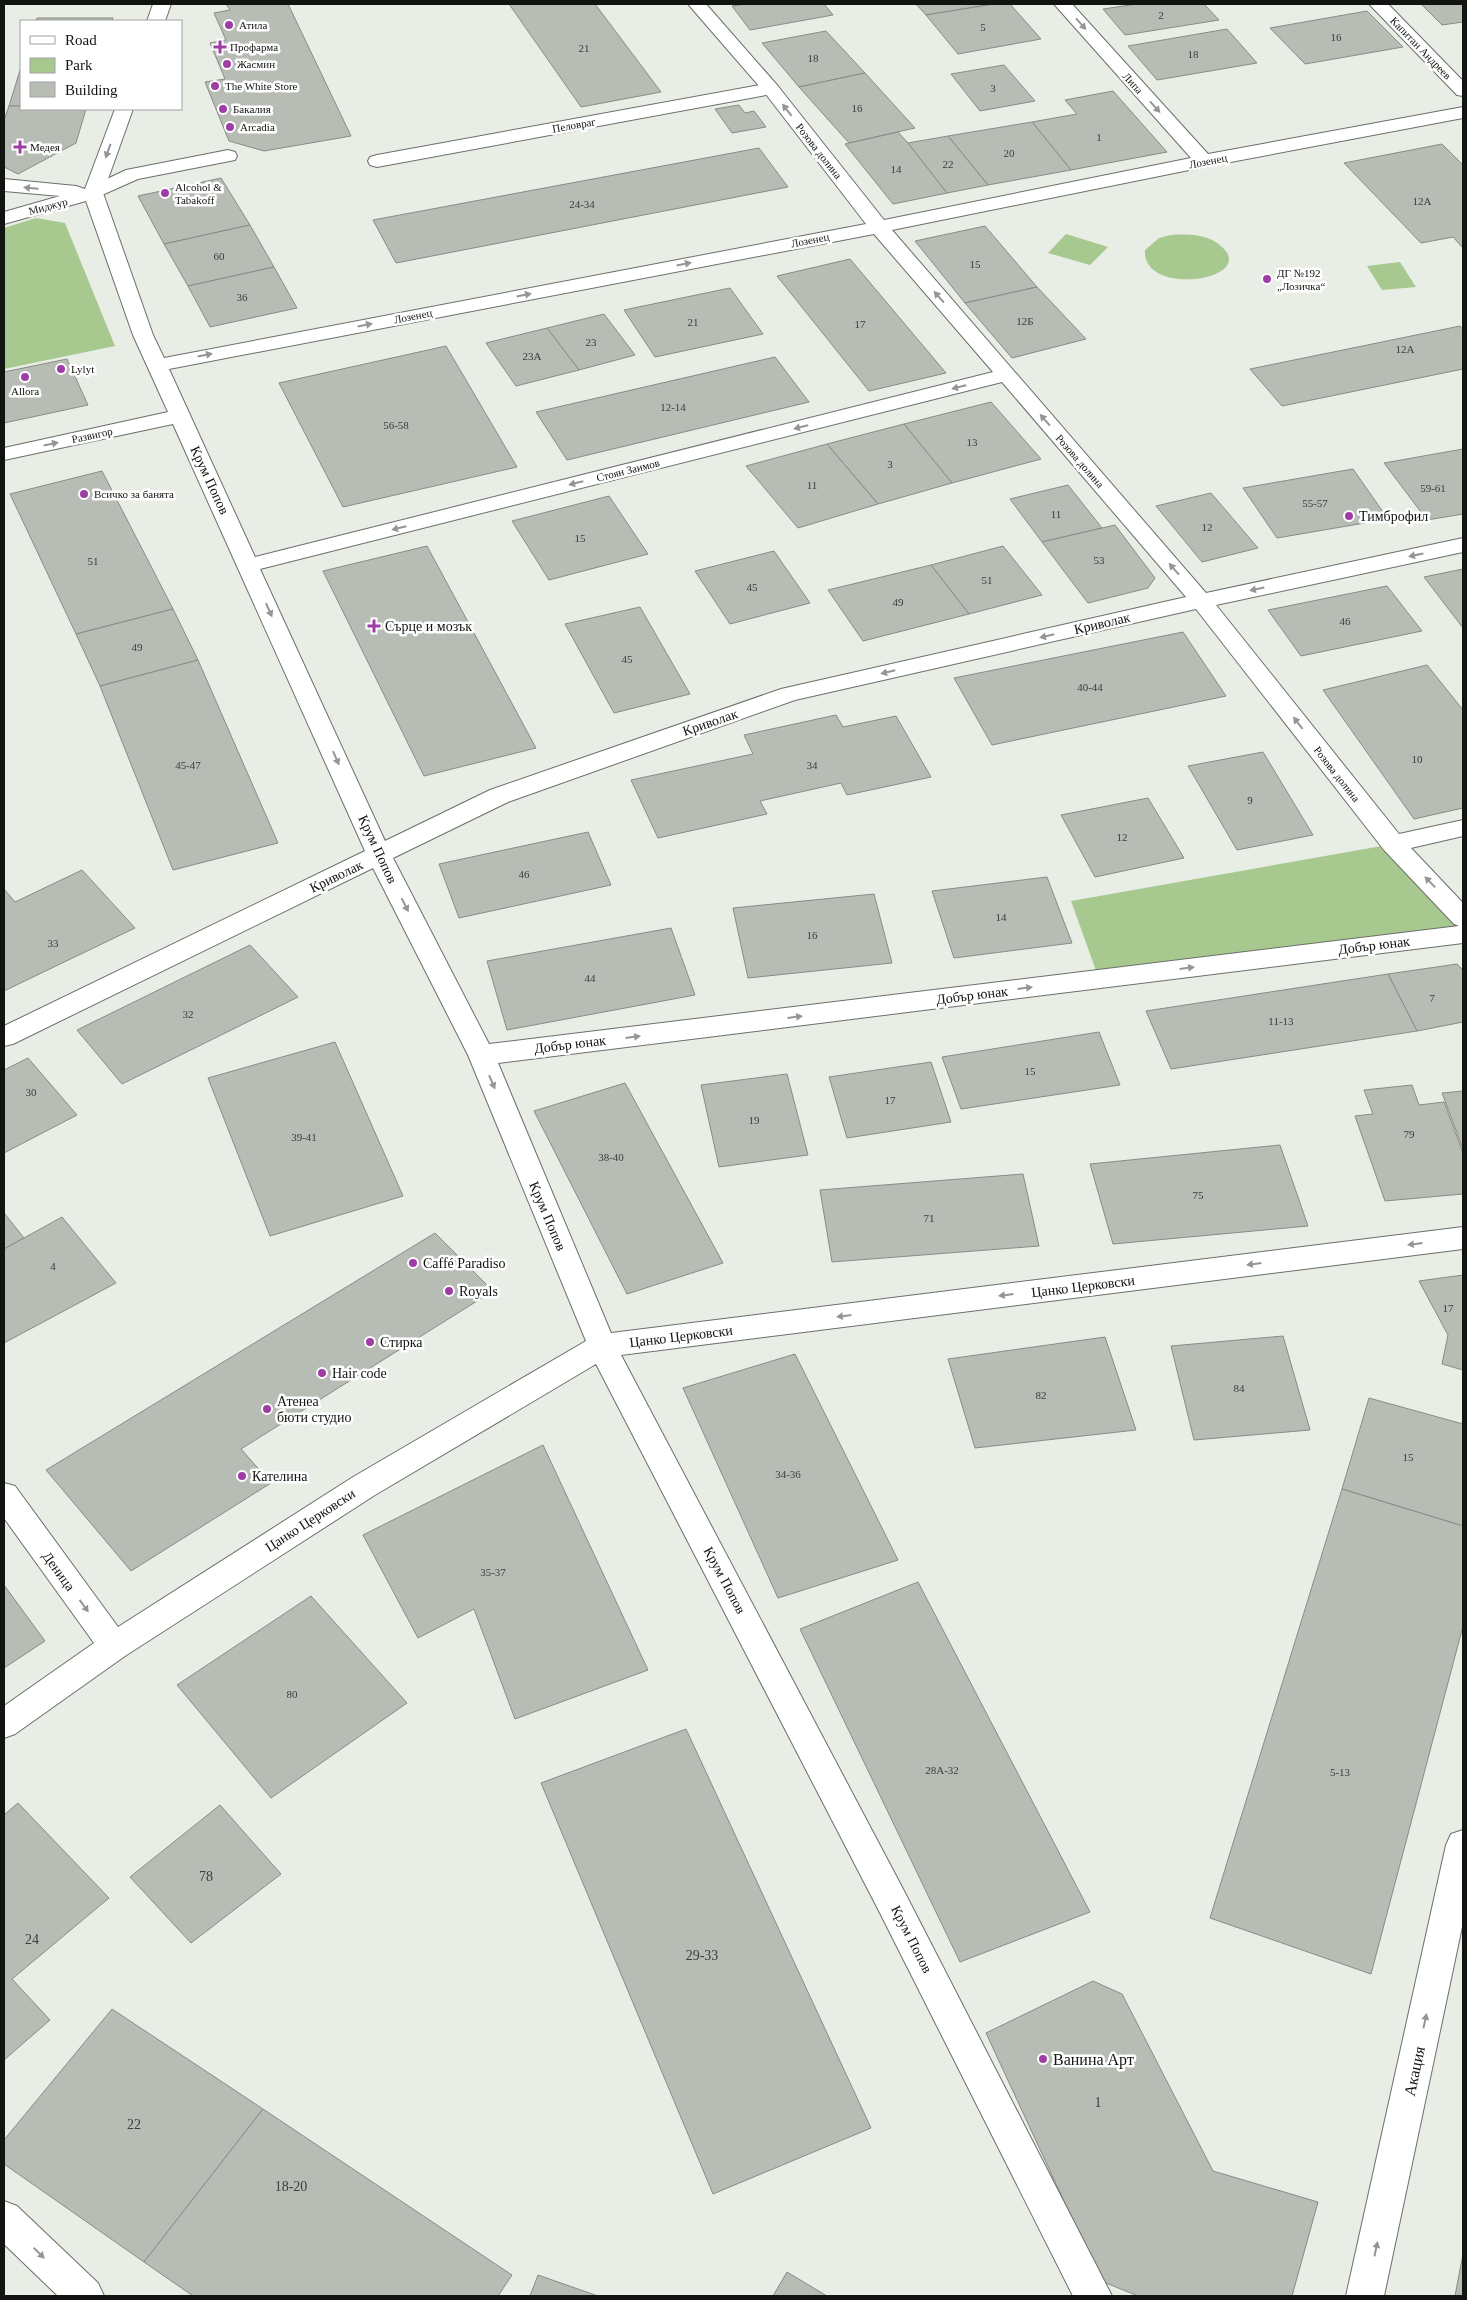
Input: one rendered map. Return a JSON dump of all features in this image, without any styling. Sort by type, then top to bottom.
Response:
[{"type":"street","points":[[156,20],[162,4]]},
{"type":"street","name":"Розова долина","points":[[697,4],[771,90],[879,227],[1201,601],[1393,844],[1463,918]]},
{"type":"street","name":"Липа","points":[[1063,4],[1204,161]]},
{"type":"street","name":"Капитан Андреев","points":[[1378,4],[1463,92]]},
{"type":"street","name":"Пеловраг","points":[[377,160],[771,90]]},
{"type":"street","points":[[4,185],[93,193],[124,110]]},
{"type":"street","name":"Лозенец","points":[[157,364],[879,227],[1204,161],[1463,112]]},
{"type":"street","name":"Миджур","points":[[4,218],[93,193],[133,174],[228,156]]},
{"type":"street","name":"Крум Попов","points":[[93,193],[143,335],[380,855],[481,1055],[602,1346],[892,1900],[1093,2296]]},
{"type":"street","name":"Стоян Заимов","points":[[249,566],[1006,375]]},
{"type":"street","name":"Развигор","points":[[4,454],[180,416]]},
{"type":"street","name":"Криволак","points":[[4,1037],[499,796],[789,694],[1201,601],[1463,545]]},
{"type":"street","points":[[1393,844],[1463,828]]},
{"type":"street","name":"Добър юнак","points":[[481,1055],[1463,934]]},
{"type":"street","name":"Цанко Церковски","points":[[4,1724],[114,1646],[364,1486],[602,1346],[1463,1238]]},
{"type":"street","name":"Деница","points":[[4,1495],[114,1646]]},
{"type":"street","name":"Акация","points":[[1365,2296],[1463,1845]]},
{"type":"street","points":[[4,2219],[85,2296]]},
{"type":"green space","points":[[36,218],[65,223],[115,346],[4,369],[4,228]]},
{"type":"green space","points":[[1066,234],[1108,247],[1090,265],[1048,253]]},
{"type":"green space","points":[[1171,235],[1205,237],[1217,243],[1222,247],[1229,259],[1225,268],[1213,275],[1196,279],[1178,279],[1161,274],[1149,265],[1145,250],[1159,238]]},
{"type":"green space","points":[[1400,262],[1416,287],[1382,290],[1367,266]]},
{"type":"green space","points":[[1393,844],[1463,918],[1463,934],[1099,979],[1071,901]]},
{"type":"building","points":[[226,4],[288,4],[351,136],[264,151],[229,141],[205,82],[225,79],[210,43],[226,40],[214,13],[230,10]]},
{"type":"building","points":[[509,4],[595,4],[661,92],[581,107]]},
{"type":"building","points":[[746,4],[824,4],[833,15],[750,30],[732,6]]},
{"type":"building","points":[[916,4],[994,4],[926,15]]},
{"type":"building","points":[[994,4],[1010,4],[1041,39],[958,54],[926,15]]},
{"type":"building","points":[[1137,4],[1204,4],[1219,20],[1125,35],[1103,9]]},
{"type":"building","points":[[1421,4],[1463,4],[1463,22],[1442,25]]},
{"type":"building","points":[[1367,11],[1403,47],[1305,64],[1270,28]]},
{"type":"building","points":[[37,18],[113,18],[112,20],[36,20]]},
{"type":"building","points":[[1227,29],[1257,63],[1157,80],[1128,46]]},
{"type":"building","points":[[826,31],[865,73],[799,87],[762,43]]},
{"type":"building","points":[[1004,65],[1035,101],[980,111],[951,74]]},
{"type":"building","points":[[20,70],[20,106],[9,106]]},
{"type":"building","points":[[865,73],[915,128],[849,143],[799,87]]},
{"type":"building","points":[[1113,91],[1167,152],[1071,170],[1032,122],[1077,114],[1065,100]]},
{"type":"building","points":[[739,105],[745,113],[754,111],[766,127],[732,133],[715,109]]},
{"type":"building","points":[[9,106],[20,106],[20,110],[86,110],[76,143],[18,174],[4,167],[4,120]]},
{"type":"building","points":[[1032,122],[1071,170],[988,185],[948,136]]},
{"type":"building","points":[[898,132],[947,193],[893,204],[845,144]]},
{"type":"building","points":[[948,136],[988,185],[947,193],[908,143]]},
{"type":"building","points":[[1442,144],[1463,165],[1463,248],[1453,237],[1421,243],[1344,163]]},
{"type":"building","points":[[759,148],[788,187],[396,263],[373,220]]},
{"type":"building","points":[[221,178],[250,225],[164,244],[138,196]]},
{"type":"building","points":[[250,225],[274,267],[188,286],[164,244]]},
{"type":"building","points":[[985,226],[1037,287],[965,303],[915,241]]},
{"type":"building","points":[[850,259],[946,373],[869,391],[777,276]]},
{"type":"building","points":[[274,267],[297,308],[210,327],[188,286]]},
{"type":"building","points":[[1037,287],[1086,339],[1012,358],[965,303]]},
{"type":"building","points":[[730,288],[763,334],[655,357],[624,310]]},
{"type":"building","points":[[604,314],[635,355],[579,370],[547,328]]},
{"type":"building","points":[[1460,326],[1463,330],[1463,369],[1282,406],[1250,369]]},
{"type":"building","points":[[547,328],[579,370],[516,386],[486,343]]},
{"type":"building","points":[[446,346],[517,467],[343,507],[279,383]]},
{"type":"building","points":[[775,357],[809,402],[567,460],[536,412]]},
{"type":"building","points":[[67,359],[88,405],[4,423],[4,372]]},
{"type":"building","points":[[991,402],[1041,459],[952,483],[904,424]]},
{"type":"building","points":[[904,424],[952,483],[878,504],[827,444]]},
{"type":"building","points":[[827,444],[878,504],[798,528],[746,466]]},
{"type":"building","points":[[1463,449],[1463,514],[1427,520],[1384,463]]},
{"type":"building","points":[[1353,469],[1388,519],[1277,538],[1243,488]]},
{"type":"building","points":[[102,471],[173,609],[76,634],[10,494]]},
{"type":"building","points":[[1068,485],[1102,528],[1042,542],[1010,499]]},
{"type":"building","points":[[1211,493],[1258,548],[1202,562],[1156,506]]},
{"type":"building","points":[[609,496],[648,554],[549,580],[512,521]]},
{"type":"building","points":[[1115,525],[1155,578],[1148,588],[1088,603],[1042,542]]},
{"type":"building","points":[[427,546],[536,748],[424,776],[323,571]]},
{"type":"building","points":[[1003,546],[1042,595],[969,614],[931,565]]},
{"type":"building","points":[[774,551],[810,603],[730,624],[695,571]]},
{"type":"building","points":[[931,565],[969,614],[863,641],[828,590]]},
{"type":"building","points":[[1463,569],[1463,628],[1424,577]]},
{"type":"building","points":[[1387,586],[1422,631],[1301,656],[1268,610]]},
{"type":"building","points":[[640,607],[690,694],[614,713],[565,624]]},
{"type":"building","points":[[173,609],[198,660],[100,686],[76,634]]},
{"type":"building","points":[[1183,632],[1226,696],[992,745],[954,678]]},
{"type":"building","points":[[198,660],[278,843],[173,870],[100,686]]},
{"type":"building","points":[[1427,665],[1463,710],[1463,808],[1414,819],[1323,690]]},
{"type":"building","points":[[836,715],[843,727],[896,716],[931,777],[847,795],[841,783],[760,801],[767,814],[658,838],[631,780],[753,754],[744,735]]},
{"type":"building","points":[[1263,752],[1313,835],[1237,850],[1188,766]]},
{"type":"building","points":[[1148,798],[1184,858],[1095,877],[1061,815]]},
{"type":"building","points":[[588,832],[611,885],[459,918],[439,864]]},
{"type":"building","points":[[82,870],[135,928],[4,991],[4,889],[15,902]]},
{"type":"building","points":[[1047,877],[1072,943],[954,958],[932,891]]},
{"type":"building","points":[[874,894],[892,963],[748,978],[733,908]]},
{"type":"building","points":[[671,928],[695,995],[507,1030],[487,961]]},
{"type":"building","points":[[250,945],[298,997],[122,1084],[77,1030]]},
{"type":"building","points":[[1457,964],[1463,970],[1463,1022],[1417,1031],[1388,974]]},
{"type":"building","points":[[1388,974],[1417,1031],[1171,1069],[1146,1011]]},
{"type":"building","points":[[1099,1032],[1120,1085],[961,1109],[942,1057]]},
{"type":"building","points":[[335,1042],[403,1196],[270,1236],[208,1078]]},
{"type":"building","points":[[28,1058],[77,1115],[4,1153],[4,1070]]},
{"type":"building","points":[[931,1062],[951,1122],[847,1138],[829,1077]]},
{"type":"building","points":[[787,1074],[808,1155],[719,1167],[701,1085]]},
{"type":"building","points":[[625,1083],[723,1263],[627,1294],[534,1111]]},
{"type":"building","points":[[1412,1085],[1419,1105],[1444,1102],[1463,1153],[1463,1194],[1385,1201],[1355,1116],[1373,1114],[1364,1090]]},
{"type":"building","points":[[1463,1091],[1463,1149],[1442,1093]]},
{"type":"building","points":[[1280,1145],[1308,1226],[1113,1244],[1090,1164]]},
{"type":"building","points":[[1023,1174],[1039,1246],[832,1262],[820,1190]]},
{"type":"building","points":[[4,1213],[24,1238],[4,1249]]},
{"type":"building","points":[[62,1217],[116,1283],[4,1343],[4,1249]]},
{"type":"building","points":[[435,1233],[493,1291],[241,1449],[271,1483],[131,1571],[46,1470]]},
{"type":"building","points":[[1463,1275],[1463,1370],[1442,1364],[1448,1335],[1419,1281]]},
{"type":"building","points":[[1283,1336],[1310,1430],[1194,1440],[1171,1346]]},
{"type":"building","points":[[1105,1337],[1136,1430],[975,1448],[948,1359]]},
{"type":"building","points":[[795,1354],[898,1560],[778,1598],[683,1388]]},
{"type":"building","points":[[1369,1398],[1463,1424],[1463,1526],[1342,1489]]},
{"type":"building","points":[[543,1445],[648,1670],[515,1719],[474,1609],[418,1638],[363,1535]]},
{"type":"building","points":[[1342,1489],[1463,1526],[1463,1626],[1371,1974],[1210,1918]]},
{"type":"building","points":[[918,1582],[1090,1912],[960,1962],[800,1629]]},
{"type":"building","points":[[4,1585],[45,1641],[4,1668]]},
{"type":"building","points":[[311,1596],[407,1703],[271,1798],[177,1685]]},
{"type":"building","points":[[686,1729],[871,2128],[713,2194],[541,1783]]},
{"type":"building","points":[[18,1803],[109,1898],[12,1979],[50,2020],[4,2060],[4,1815]]},
{"type":"building","points":[[220,1805],[281,1874],[191,1943],[130,1877]]},
{"type":"building","points":[[1093,1981],[1122,1994],[1213,2171],[1318,2202],[1292,2296],[1138,2296],[1101,2281],[986,2033]]},
{"type":"building","points":[[112,2009],[263,2109],[144,2262],[4,2164],[4,2140]]},
{"type":"building","points":[[263,2109],[512,2275],[498,2296],[193,2296],[144,2262]]},
{"type":"building","points":[[1463,2254],[1463,2296],[1455,2296]]},
{"type":"building","points":[[787,2272],[827,2296],[773,2296]]},
{"type":"building","points":[[538,2275],[598,2296],[530,2296]]},
{"type":"place","name":"Атила","points":[[229,25]]},
{"type":"place","name":"Профарма","points":[[220,47]]},
{"type":"place","name":"Жасмин","points":[[227,64]]},
{"type":"place","name":"The White Store","points":[[215,86]]},
{"type":"place","name":"Бакалия","points":[[223,109]]},
{"type":"place","name":"Arcadia","points":[[230,127]]},
{"type":"place","name":"Медея","points":[[20,147]]},
{"type":"place","name":"Alcohol & Tabakoff","points":[[165,193]]},
{"type":"place","name":"ДГ №192 „Лозичка“","points":[[1267,279]]},
{"type":"place","name":"Lylyt","points":[[61,369]]},
{"type":"place","name":"Allora","points":[[25,377]]},
{"type":"place","name":"Всичко за банята","points":[[84,494]]},
{"type":"place","name":"Тимброфил","points":[[1349,516]]},
{"type":"place","name":"Сърце и мозък","points":[[374,626]]},
{"type":"place","name":"Caffé Paradiso","points":[[413,1263]]},
{"type":"place","name":"Royals","points":[[449,1291]]},
{"type":"place","name":"Стирка","points":[[370,1342]]},
{"type":"place","name":"Hair code","points":[[322,1373]]},
{"type":"place","name":"Атенеа бюти студио","points":[[267,1409]]},
{"type":"place","name":"Кателина","points":[[242,1476]]},
{"type":"place","name":"Ванина Арт","points":[[1043,2059]]}]
